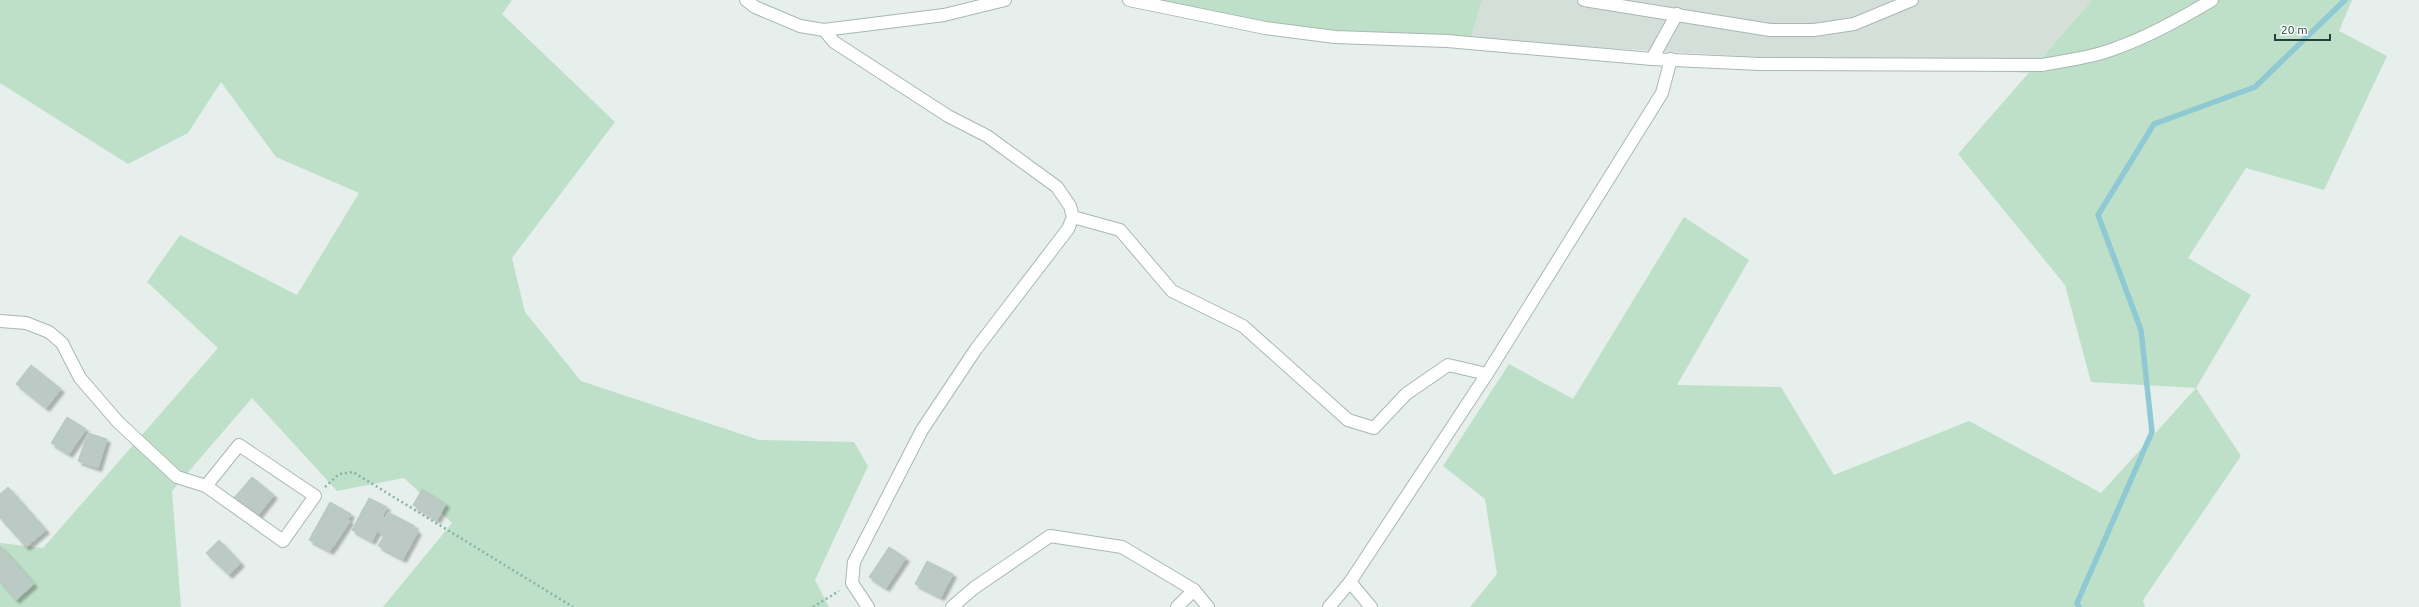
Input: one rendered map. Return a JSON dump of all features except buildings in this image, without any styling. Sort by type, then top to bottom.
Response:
[{"type":"street","points":[[746,0],[755,7],[800,26],[824,30],[944,15],[1004,0]]},
{"type":"street","points":[[1129,0],[1265,28],[1335,37],[1447,41],[1652,59],[1760,64],[2042,64],[2086,57],[2119,48],[2172,24],[2212,0]]},
{"type":"street","points":[[1584,0],[1626,4],[1770,30],[1814,30],[1854,24],[1912,0]]},
{"type":"street","points":[[1652,59],[1677,14]]},
{"type":"street","points":[[824,30],[834,42],[948,116],[987,136],[1057,187],[1070,206],[1072,217],[1068,229],[976,349],[922,430],[854,562],[852,583],[868,607]]},
{"type":"street","points":[[1329,607],[1350,582],[1487,374],[1662,93],[1671,60]]},
{"type":"street","points":[[1072,217],[1120,230],[1172,291],[1243,326],[1348,420],[1374,428],[1406,394],[1448,364],[1487,374]]},
{"type":"street","points":[[0,320],[26,323],[49,332],[62,343],[80,378],[118,422],[177,477],[206,486],[283,541],[315,496],[239,446],[206,486]]},
{"type":"street","points":[[952,607],[974,588],[1050,536],[1122,547],[1194,590],[1208,607]]},
{"type":"street","points":[[1350,582],[1371,607]]},
{"type":"street","points":[[1177,607],[1194,590]]},
{"type":"path","points":[[315,496],[339,474],[353,472],[573,607]]},
{"type":"path","points":[[813,607],[852,583]]},
{"type":"shaded area","points":[[1482,0],[2092,0],[2028,73],[1470,40]]},
{"type":"green space","points":[[0,0],[512,0],[502,14],[615,122],[512,258],[525,312],[581,381],[759,440],[854,442],[868,466],[815,580],[829,607],[383,607],[452,523],[404,478],[337,491],[252,398],[172,491],[181,607],[0,607],[0,543],[43,548],[218,348],[147,282],[180,235],[297,295],[359,193],[276,157],[221,82],[188,133],[128,164],[0,83]]},
{"type":"green space","points":[[1124,0],[1482,0],[1470,40],[1270,33]]},
{"type":"green space","points":[[2092,0],[2352,0],[2339,31],[2387,56],[2324,190],[2246,168],[2188,258],[2251,295],[2196,388],[2091,382],[2065,285],[1958,154]]},
{"type":"green space","points":[[1684,217],[1749,260],[1677,385],[1781,387],[1834,475],[1969,421],[2101,493],[2196,388],[2241,456],[2143,600],[2145,607],[1470,607],[1497,574],[1485,499],[1443,466],[1509,364],[1573,399]]},
{"type":"waterway","points":[[2079,607],[2077,603],[2152,432],[2141,330],[2098,215],[2154,124],[2255,87],[2345,0]]}]
